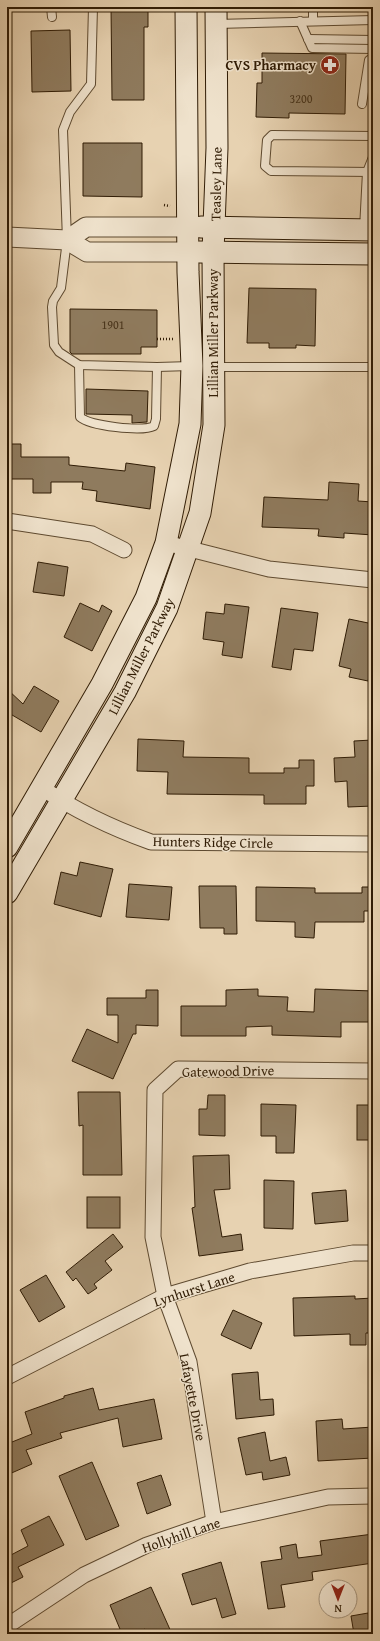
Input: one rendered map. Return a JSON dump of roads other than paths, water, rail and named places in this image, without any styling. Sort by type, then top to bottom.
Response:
[{"type":"main road","name":"Teasley Lane","points":[[186,7],[188,227]]},
{"type":"main road","name":"Teasley Lane","points":[[216,15],[217,148],[214,228],[369,230]]},
{"type":"main road","points":[[188,227],[214,228]]},
{"type":"main road","name":"Lillian Miller Parkway","points":[[7,847],[102,684],[146,598],[166,543],[190,424],[192,366],[188,227]]},
{"type":"main road","name":"Lillian Miller Parkway","points":[[7,893],[125,692],[167,608],[200,513],[214,425],[214,228]]},
{"type":"main road","points":[[189,252],[373,254]]},
{"type":"street","points":[[67,240],[86,227],[188,227]]},
{"type":"street","points":[[7,237],[67,240],[87,252],[189,252]]},
{"type":"street","points":[[7,522],[92,534],[124,550]]},
{"type":"street","points":[[166,543],[269,570],[373,580]]},
{"type":"street","name":"Hunters Ridge Circle","points":[[42,788],[61,802],[118,830],[151,842],[373,844]]},
{"type":"street","name":"Gatewood Drive","points":[[154,1178],[155,1090],[178,1069],[373,1071]]},
{"type":"street","name":"Lafayette Drive","points":[[154,1178],[153,1237],[164,1296],[189,1362],[214,1522]]},
{"type":"street","name":"Lynhurst Lane","points":[[7,1377],[164,1296],[250,1271],[353,1253],[373,1253]]},
{"type":"street","name":"Hollyhill Lane","points":[[7,1626],[84,1575],[147,1545],[214,1522],[328,1497],[373,1496]]},
{"type":"lane","points":[[51,7],[52,17]]},
{"type":"lane","points":[[93,7],[91,84],[70,112],[63,130],[67,240],[61,288],[53,301],[52,307],[54,345],[59,352],[79,366],[192,366]]},
{"type":"lane","points":[[313,7],[313,21]]},
{"type":"lane","points":[[216,15],[300,22],[373,20]]},
{"type":"lane","points":[[300,22],[312,48],[373,49]]},
{"type":"lane","points":[[308,39],[373,40]]},
{"type":"lane","points":[[362,104],[369,60],[373,58]]},
{"type":"lane","points":[[370,172],[271,171],[265,166],[267,140],[272,136],[373,136]]},
{"type":"lane","points":[[369,230],[370,172],[373,157]]},
{"type":"lane","points":[[79,366],[79,414],[83,420],[141,429],[154,426],[156,419],[158,367]]},
{"type":"lane","points":[[214,367],[373,367]]},
{"type":"place","name":"CVS Pharmacy","points":[[330,65]]}]
